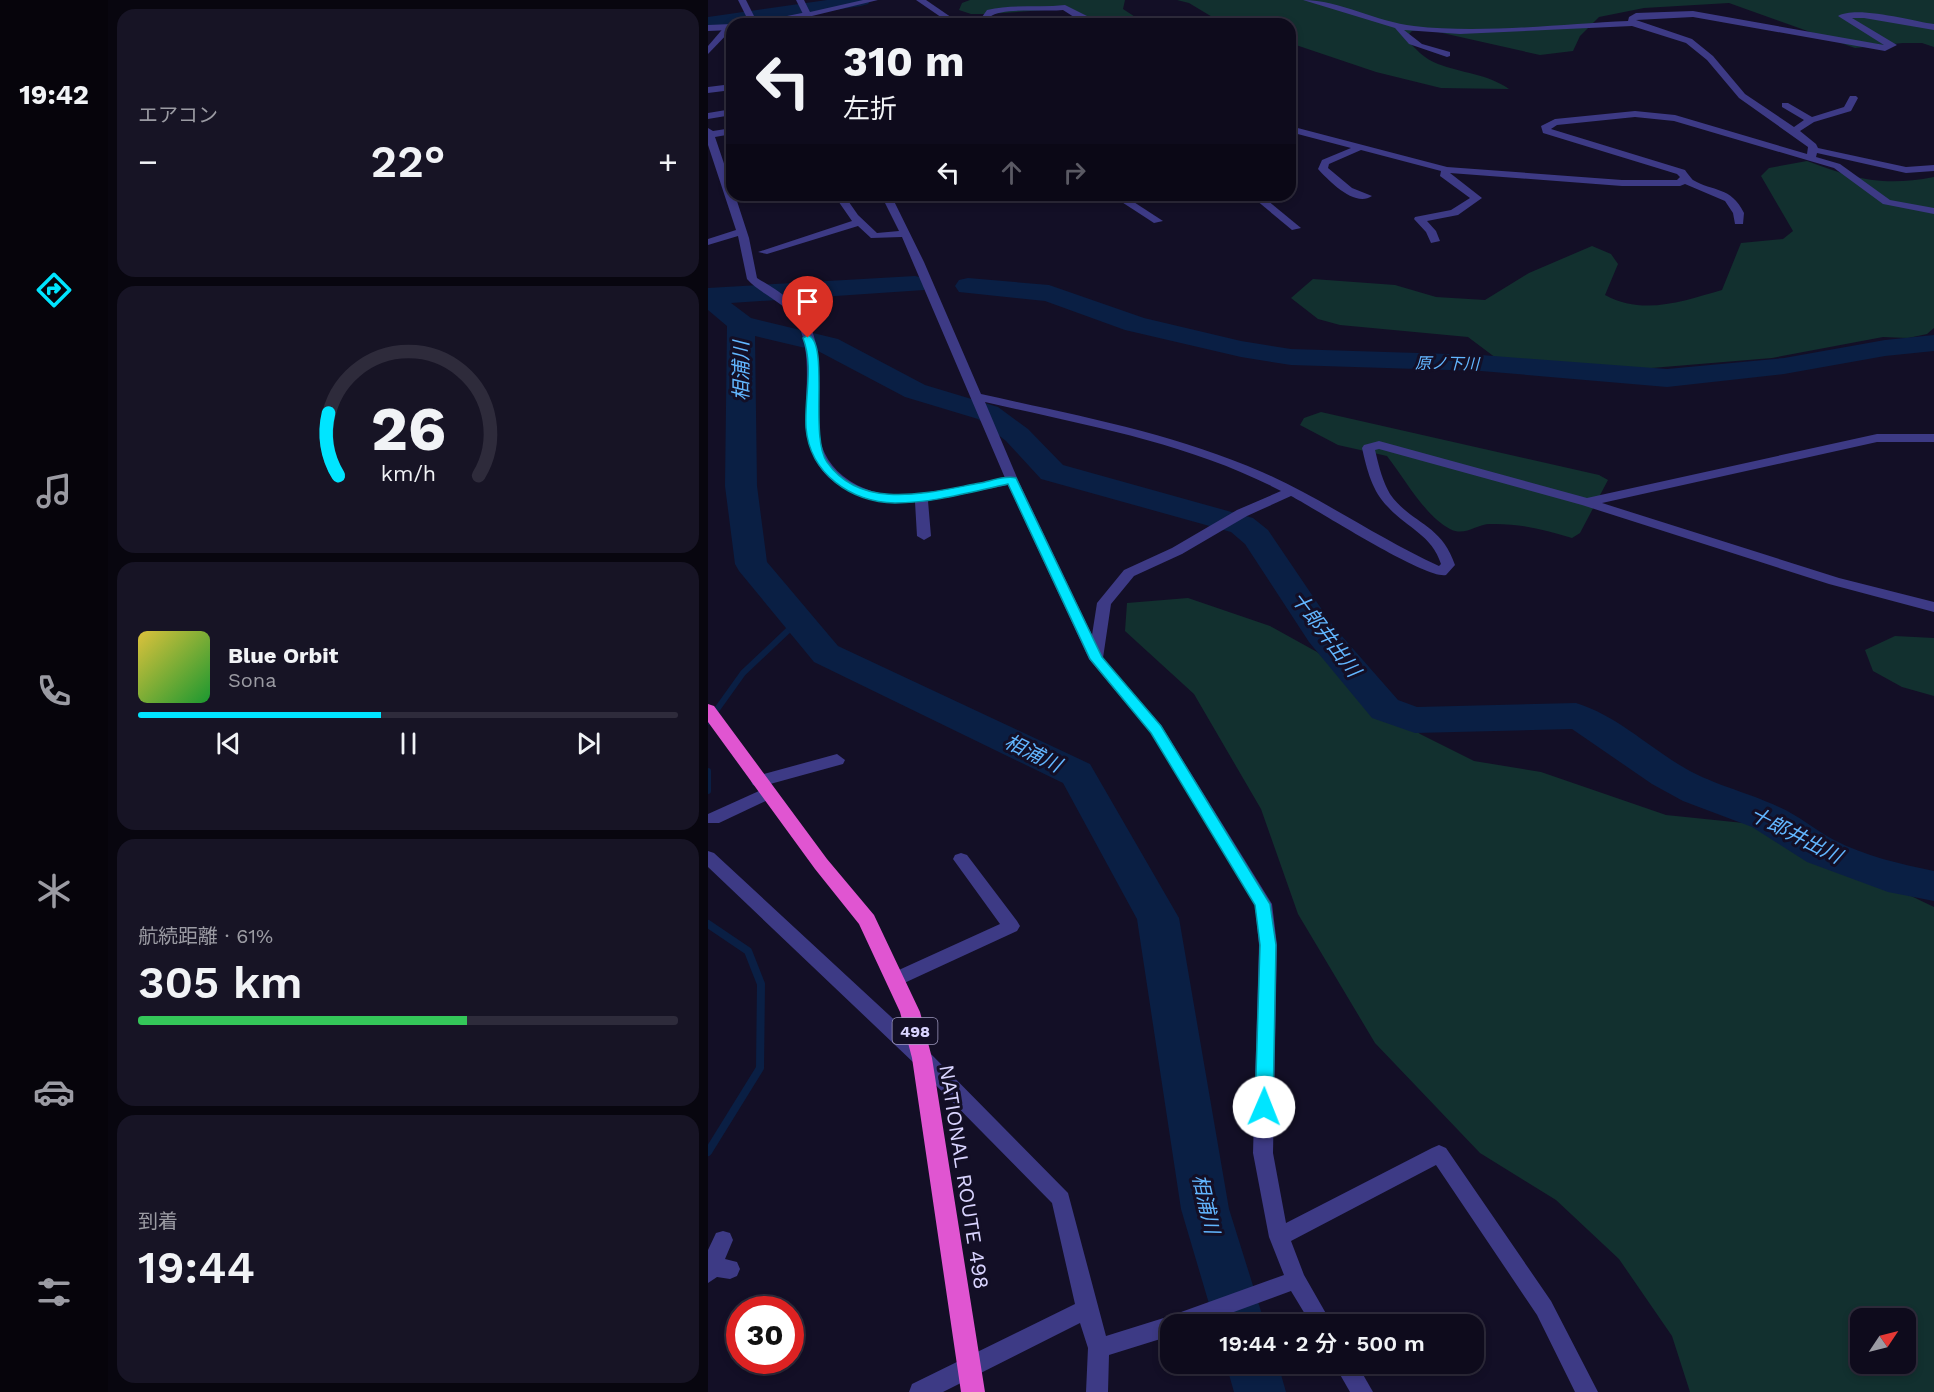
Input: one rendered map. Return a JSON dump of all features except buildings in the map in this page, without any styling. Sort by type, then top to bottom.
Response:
[{"type":"highway","name":"NATIONAL ROUTE 498","points":[[713,718],[867,920],[910,1012],[922,1058],[973,1392]]},
{"type":"street","points":[[742,0],[751,18]]},
{"type":"street","points":[[764,18],[804,8],[874,0]]},
{"type":"street","points":[[920,0],[948,18]]},
{"type":"street","points":[[1307,0],[1398,27],[1460,31],[1633,23],[1689,41],[1710,58],[1743,96],[1813,146],[1812,153]]},
{"type":"street","points":[[987,18],[990,12],[1009,8],[1042,10],[1065,7],[1083,18]]},
{"type":"street","points":[[1633,23],[1632,19],[1636,16],[1693,14],[1885,48],[1893,45],[1842,16],[1864,15],[1934,27]]},
{"type":"street","points":[[708,28],[726,27]]},
{"type":"street","points":[[1398,27],[1412,43],[1447,54]]},
{"type":"street","points":[[708,51],[726,31]]},
{"type":"street","points":[[708,90],[726,88]]},
{"type":"street","points":[[1794,131],[1811,120],[1848,109],[1852,98]]},
{"type":"street","points":[[1785,105],[1811,120]]},
{"type":"street","points":[[708,116],[726,113]]},
{"type":"street","points":[[1684,180],[1686,177],[1682,172],[1554,135],[1546,131],[1546,126],[1555,122],[1635,114],[1655,116],[1697,124],[1812,153],[1906,170],[1934,168]]},
{"type":"street","points":[[1296,131],[1447,170],[1622,183],[1668,184],[1684,180],[1710,189],[1738,206],[1741,212],[1739,222]]},
{"type":"street","points":[[726,132],[709,133],[726,183]]},
{"type":"street","points":[[1361,147],[1326,162],[1323,169],[1348,191],[1358,196],[1368,196]]},
{"type":"street","points":[[1812,153],[1837,166],[1887,202],[1934,210]]},
{"type":"street","points":[[1435,241],[1431,231],[1419,219],[1454,213],[1477,198],[1444,174],[1447,170]]},
{"type":"street","points":[[732,201],[742,231],[752,279],[790,306],[803,323],[814,353],[812,429],[820,461],[838,481],[863,494],[894,499],[921,497],[1012,480]]},
{"type":"street","points":[[844,201],[874,236],[903,234]]},
{"type":"street","points":[[889,201],[903,234],[919,262],[991,434],[1096,659],[1156,729],[1263,904],[1268,945],[1263,1154],[1289,1283],[1314,1314]]},
{"type":"street","points":[[1126,201],[1158,221]]},
{"type":"street","points":[[1262,201],[1296,228]]},
{"type":"street","points":[[763,252],[860,222]]},
{"type":"street","points":[[708,242],[742,231]]},
{"type":"street","points":[[976,396],[1212,456],[1292,491],[1385,542],[1409,559],[1441,572],[1448,565],[1445,550],[1430,533],[1397,510],[1385,496],[1368,448],[1379,445],[1587,502],[1834,581],[1934,607]]},
{"type":"street","points":[[1587,502],[1877,438],[1934,438]]},
{"type":"street","points":[[1096,659],[1104,603],[1129,573],[1177,551],[1242,513],[1292,491]]},
{"type":"street","points":[[921,497],[924,537]]},
{"type":"street","points":[[713,819],[764,787],[837,760]]},
{"type":"street","points":[[708,857],[922,1058],[1061,1199],[1088,1313],[1099,1348],[1097,1392]]},
{"type":"street","points":[[896,979],[1011,926],[961,859]]},
{"type":"street","points":[[1280,1237],[1439,1154],[1544,1308],[1587,1392]]},
{"type":"street","points":[[716,1269],[723,1240]]},
{"type":"street","points":[[1203,1314],[1289,1283]]},
{"type":"street","points":[[920,1392],[1086,1309],[1088,1313]]},
{"type":"street","points":[[1099,1348],[1160,1330]]},
{"type":"street","points":[[1351,1374],[1362,1392]]},
{"type":"green space","points":[[970,0],[1125,0],[1123,9],[1137,18],[1091,18],[1060,9],[971,14],[959,10],[962,3]]},
{"type":"green space","points":[[1177,0],[1934,0],[1934,47],[1922,43],[1903,43],[1855,48],[1729,3],[1644,8],[1599,17],[1580,36],[1573,51],[1540,55],[1429,30],[1412,31],[1405,38],[1428,59],[1492,80],[1509,89],[1441,88],[1376,72],[1296,45],[1296,18],[1214,18],[1189,3]]},
{"type":"green space","points":[[1807,161],[1869,180],[1899,181],[1934,177],[1934,328],[1927,334],[1908,338],[1883,337],[1772,358],[1591,373],[1496,358],[1468,337],[1340,325],[1318,319],[1291,298],[1313,279],[1395,285],[1436,297],[1485,300],[1529,273],[1592,246],[1611,254],[1618,264],[1605,295],[1634,305],[1649,306],[1678,302],[1722,290],[1741,243],[1783,239],[1793,231],[1761,176],[1769,168]]},
{"type":"green space","points":[[1321,412],[1599,475],[1608,480],[1580,533],[1572,538],[1532,528],[1501,524],[1485,525],[1461,532],[1455,531],[1441,523],[1423,506],[1387,456],[1338,445],[1300,425],[1304,418]]},
{"type":"green space","points":[[1188,598],[1270,626],[1317,652],[1420,734],[1474,761],[1541,772],[1666,815],[1763,825],[1934,907],[1934,1392],[1690,1392],[1672,1336],[1619,1259],[1556,1200],[1480,1153],[1375,1043],[1298,914],[1261,809],[1194,694],[1125,631],[1127,603]]},
{"type":"green space","points":[[1895,636],[1934,638],[1934,696],[1902,687],[1873,671],[1865,650]]},
{"type":"waterway","points":[[750,18],[861,0]]},
{"type":"waterway","points":[[708,23],[726,21]]},
{"type":"waterway","name":"原ノ下川","points":[[708,296],[915,284]]},
{"type":"waterway","name":"原ノ下川","points":[[968,286],[1049,293],[1135,324],[1241,349],[1291,357],[1360,361],[1481,363],[1667,378],[1784,366],[1885,348],[1934,343]]},
{"type":"waterway","name":"相浦川","points":[[708,297],[741,324]]},
{"type":"waterway","name":"十郎井出川","points":[[741,324],[828,345],[915,391],[988,413],[1017,435],[1052,472],[1242,525],[1257,537],[1321,634],[1385,709],[1415,720],[1576,716],[1594,724],[1665,774],[1697,791],[1766,817],[1821,851],[1888,877],[1934,886]]},
{"type":"waterway","name":"相浦川","points":[[741,324],[741,486],[751,564],[826,654],[1077,774],[1158,918],[1205,1209],[1237,1314]]},
{"type":"waterway","points":[[708,722],[743,673],[798,621]]},
{"type":"waterway","points":[[708,771],[708,791]]},
{"type":"waterway","points":[[708,924],[748,951],[761,984],[760,1068],[708,1152]]},
{"type":"waterway","name":"相浦川","points":[[1255,1374],[1260,1392]]},
{"type":"route","points":[[808,338],[814,353],[812,429],[820,461],[838,481],[863,494],[894,499],[931,496],[1012,480],[1096,659],[1156,729],[1263,904],[1268,945],[1264,1107]]}]
